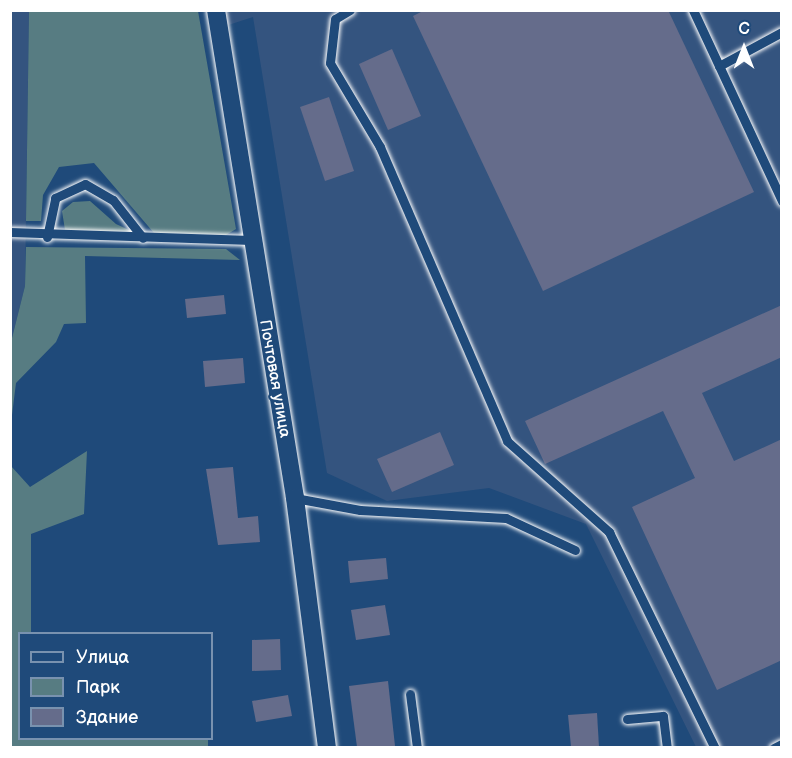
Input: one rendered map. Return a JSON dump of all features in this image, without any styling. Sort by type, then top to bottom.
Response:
[{"type":"street","name":"Почтовая улица","points":[[216,10],[251,240],[295,498],[327,747]]},
{"type":"lane","points":[[350,10],[335,19],[330,63],[380,147],[507,441],[609,532],[715,747]]},
{"type":"lane","points":[[693,10],[782,201]]},
{"type":"lane","points":[[718,66],[782,32]]},
{"type":"lane","points":[[47,237],[55,198],[85,184],[113,200],[143,238]]},
{"type":"lane","points":[[10,232],[47,237],[251,240]]},
{"type":"lane","points":[[295,498],[360,510],[506,518],[575,550]]},
{"type":"lane","points":[[410,694],[417,747]]},
{"type":"lane","points":[[627,719],[663,716],[667,747]]},
{"type":"lane","points":[[774,747],[782,744]]},
{"type":"shaded area","points":[[11,11],[29,11],[25,286],[11,342]]},
{"type":"shaded area","points":[[216,11],[781,11],[781,747],[696,747],[586,524],[489,488],[387,501],[327,473],[253,17],[219,28]]},
{"type":"green space","points":[[29,11],[198,11],[236,229],[226,235],[154,233],[94,163],[59,167],[43,195],[41,221],[26,221]]},
{"type":"green space","points":[[90,201],[116,224],[133,232],[65,230],[62,211],[73,202]]},
{"type":"green space","points":[[26,247],[226,249],[240,260],[85,256],[86,323],[64,324],[56,342],[16,383],[11,423],[11,342],[25,286]]},
{"type":"green space","points":[[87,451],[84,514],[31,534],[31,632],[18,632],[18,740],[208,740],[208,747],[11,747],[11,466],[30,487]]},
{"type":"building","points":[[425,10],[668,10],[754,192],[543,291],[413,16]]},
{"type":"building","points":[[392,49],[421,116],[388,130],[359,64]]},
{"type":"building","points":[[329,97],[354,171],[325,181],[300,107]]},
{"type":"building","points":[[224,295],[226,314],[187,318],[185,299]]},
{"type":"building","points":[[782,305],[782,357],[702,393],[734,461],[782,439],[782,660],[717,690],[632,507],[695,478],[663,411],[545,464],[525,421]]},
{"type":"building","points":[[243,358],[245,383],[205,387],[203,361]]},
{"type":"building","points":[[440,432],[454,465],[392,492],[377,459]]},
{"type":"building","points":[[233,467],[238,518],[258,516],[260,542],[218,545],[206,469]]},
{"type":"building","points":[[386,558],[388,579],[350,583],[348,561]]},
{"type":"building","points":[[385,605],[390,635],[356,640],[351,610]]},
{"type":"building","points":[[280,639],[281,670],[252,671],[252,640]]},
{"type":"building","points":[[388,681],[395,746],[357,747],[349,686]]},
{"type":"building","points":[[288,695],[292,716],[256,722],[252,701]]},
{"type":"building","points":[[597,713],[599,747],[571,747],[568,715]]}]
